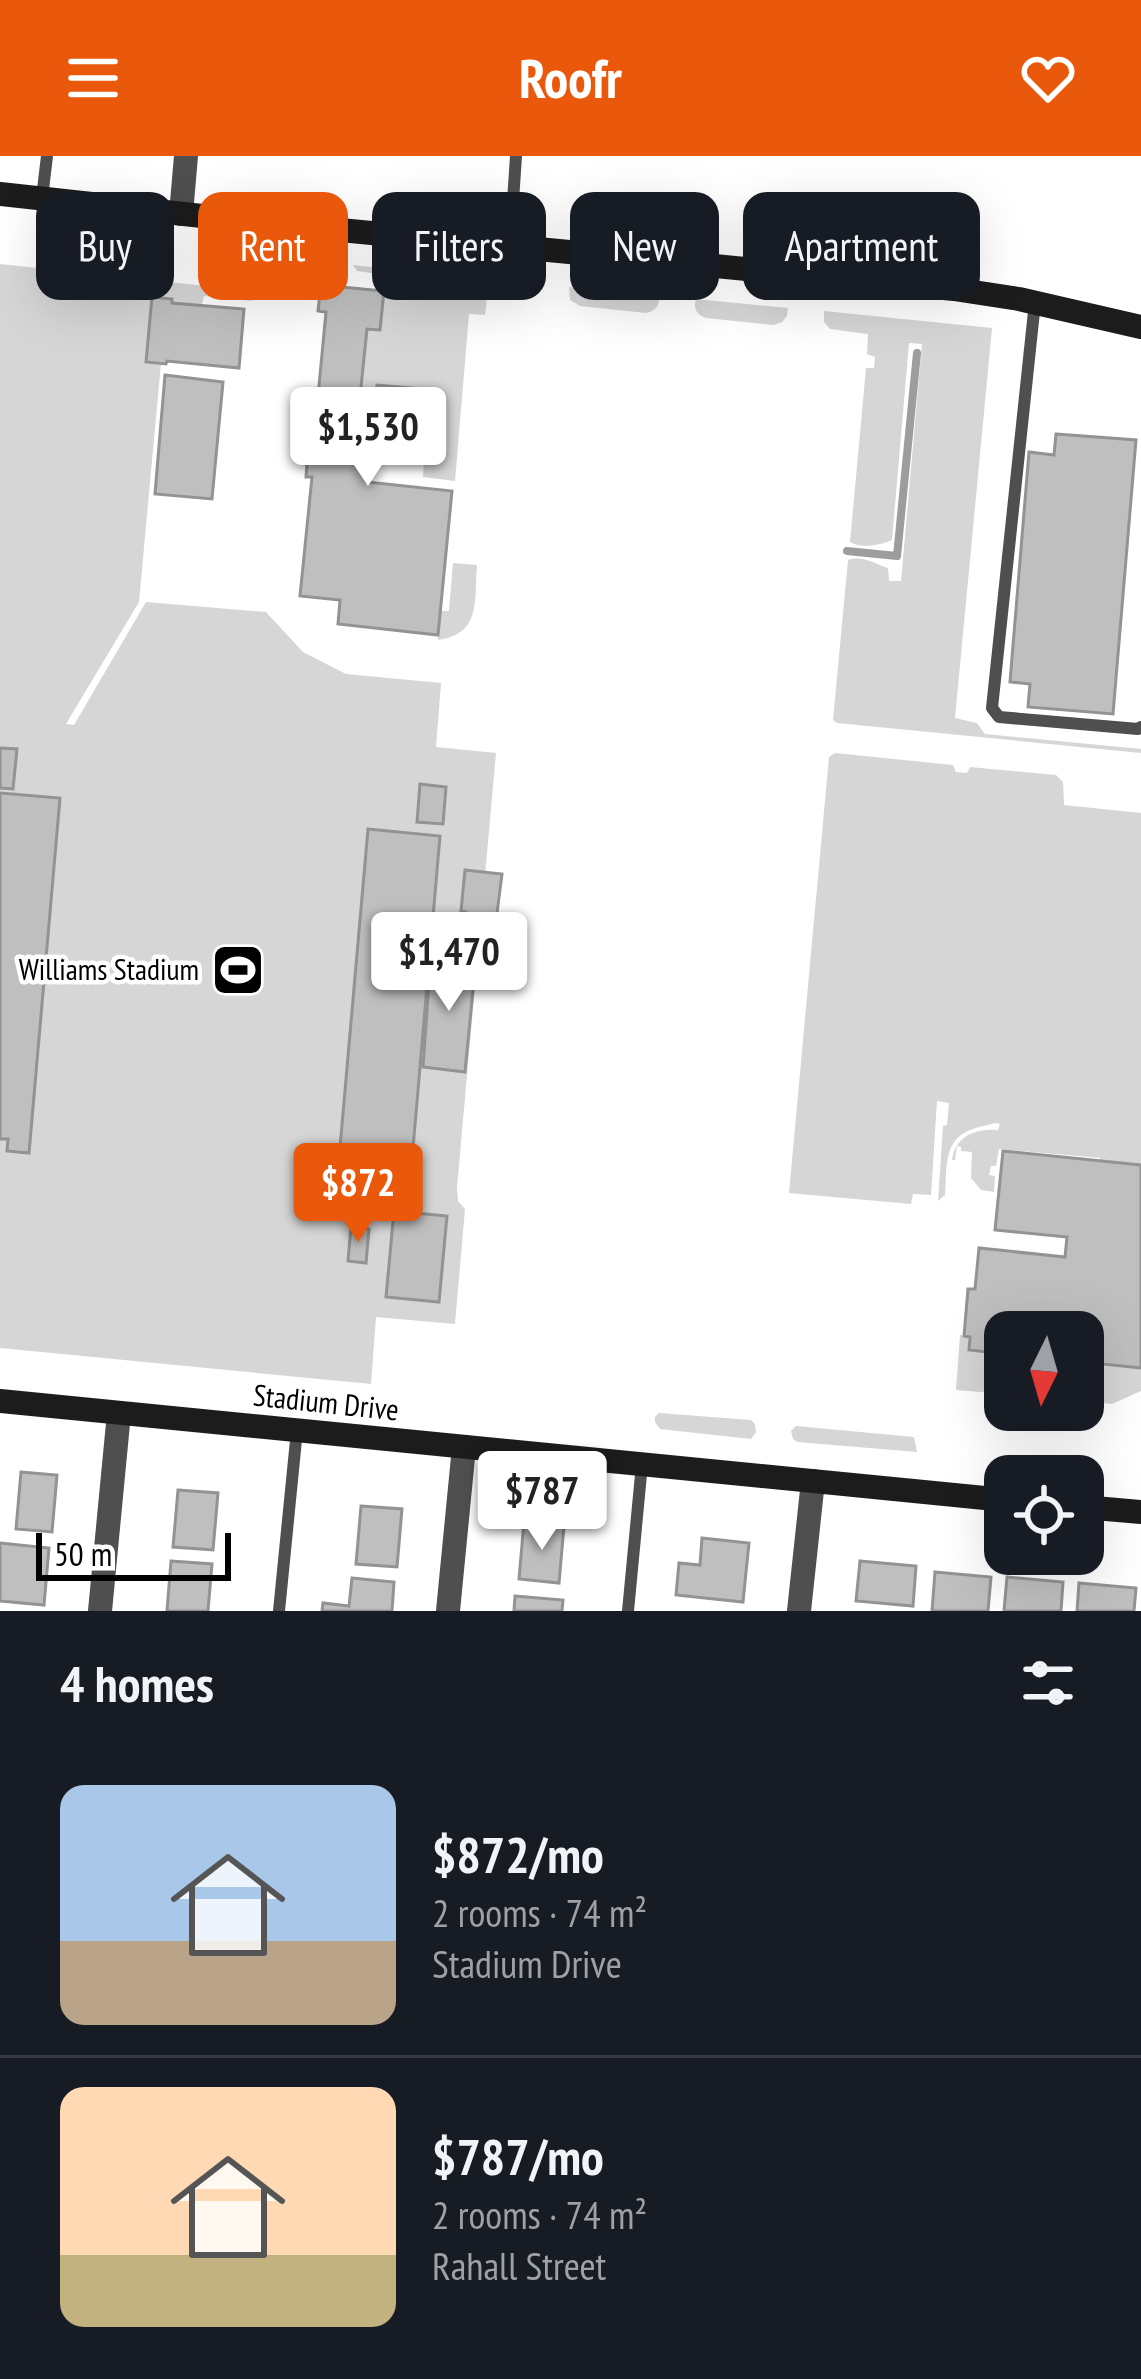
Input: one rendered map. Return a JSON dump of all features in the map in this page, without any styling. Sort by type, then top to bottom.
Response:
[{"type":"street","points":[[181,214],[185,156]]},
{"type":"street","points":[[0,194],[36,198]]},
{"type":"street","points":[[174,213],[372,233]]},
{"type":"street","points":[[546,249],[954,289],[1141,327]]},
{"type":"street","name":"Stadium Drive","points":[[0,1401],[984,1497]]},
{"type":"street","points":[[100,1611],[119,1413]]},
{"type":"street","points":[[448,1611],[464,1447]]},
{"type":"street","points":[[800,1611],[813,1481]]},
{"type":"street","points":[[1104,1509],[1141,1512]]},
{"type":"lane","points":[[42,192],[47,156]]},
{"type":"lane","points":[[514,192],[516,156]]},
{"type":"lane","points":[[1035,302],[992,708],[999,717],[1141,727]]},
{"type":"lane","points":[[279,1611],[296,1430]]},
{"type":"lane","points":[[628,1611],[643,1464]]},
{"type":"shaded area","name":"Williams Stadium","points":[[0,264],[36,268],[36,300],[174,300],[174,283],[198,285],[198,300],[203,300],[202,305],[172,303],[161,363],[139,602],[66,724],[74,725],[146,602],[266,612],[303,652],[346,674],[441,683],[436,747],[496,753],[457,1187],[458,1201],[465,1209],[455,1324],[376,1317],[371,1384],[0,1348]]},
{"type":"shaded area","points":[[353,265],[372,267],[372,273],[357,271]]},
{"type":"shaded area","points":[[383,300],[487,300],[485,315],[469,314],[455,481],[423,477],[426,389],[377,385],[375,408],[359,406],[367,329],[380,330]]},
{"type":"shaded area","points":[[570,300],[659,300],[646,313],[580,306]]},
{"type":"shaded area","points":[[696,300],[706,300],[788,308],[787,316],[774,325],[706,318],[695,306]]},
{"type":"shaded area","points":[[824,311],[992,328],[955,718],[977,723],[985,734],[1141,749],[1141,753],[833,720],[848,560],[864,559],[888,568],[889,581],[901,581],[922,344],[909,343],[892,540],[871,546],[855,544],[850,542],[866,368],[874,368],[875,357],[867,354],[868,334],[830,329]]},
{"type":"shaded area","points":[[453,563],[477,565],[475,603],[462,631],[438,640],[441,611],[449,611]]},
{"type":"shaded area","points":[[835,753],[953,765],[956,772],[967,773],[970,767],[1056,775],[1063,782],[1064,805],[1141,813],[1141,1167],[1101,1164],[1100,1158],[999,1149],[989,1175],[995,1176],[994,1192],[981,1190],[971,1178],[972,1152],[957,1146],[952,1160],[957,1145],[962,1139],[982,1130],[998,1130],[1000,1124],[995,1123],[969,1130],[953,1143],[945,1195],[938,1201],[949,1103],[937,1101],[931,1195],[913,1194],[911,1204],[789,1193],[829,757]]},
{"type":"shaded area","points":[[960,1335],[968,1336],[968,1351],[984,1352],[984,1392],[956,1390]]},
{"type":"shaded area","points":[[1104,1364],[1141,1367],[1141,1391],[1104,1403]]},
{"type":"shaded area","points":[[659,1413],[751,1420],[756,1432],[751,1439],[660,1429],[655,1422]]},
{"type":"shaded area","points":[[796,1426],[914,1437],[917,1452],[797,1442],[791,1431]]},
{"type":"building","points":[[348,288],[372,290],[372,300],[383,300],[380,330],[367,329],[359,406],[375,408],[377,385],[425,389],[420,438],[374,433],[373,426],[358,425],[357,432],[372,433],[367,482],[452,491],[438,635],[338,624],[340,600],[300,596],[312,477],[306,477],[310,427],[315,428],[326,312],[318,311],[319,300],[348,300]]},
{"type":"building","points":[[152,300],[244,309],[239,368],[146,362]]},
{"type":"building","points":[[165,375],[223,382],[212,499],[155,494]]},
{"type":"building","points":[[1056,434],[1136,440],[1113,714],[1028,707],[1030,684],[1010,682],[1029,452],[1054,455]]},
{"type":"building","points":[[0,748],[17,749],[13,789],[0,788]]},
{"type":"building","points":[[420,784],[446,787],[443,824],[417,822]]},
{"type":"building","points":[[0,793],[60,798],[29,1153],[7,1151],[8,1139],[0,1139]]},
{"type":"building","points":[[368,829],[440,836],[411,1171],[346,1165],[346,1171],[338,1170]]},
{"type":"building","points":[[465,870],[502,874],[491,960],[461,958]]},
{"type":"building","points":[[433,957],[476,959],[465,1072],[423,1067]]},
{"type":"building","points":[[1003,1151],[1141,1165],[1141,1368],[1104,1364],[1104,1311],[984,1311],[984,1352],[969,1350],[970,1337],[964,1336],[968,1289],[975,1289],[979,1248],[1065,1257],[1067,1237],[995,1230]]},
{"type":"building","points":[[394,1211],[447,1216],[439,1302],[386,1297]]},
{"type":"building","points":[[351,1227],[369,1229],[366,1263],[348,1261]]},
{"type":"building","points":[[21,1472],[57,1475],[52,1532],[16,1529]]},
{"type":"building","points":[[178,1490],[218,1493],[213,1550],[173,1547]]},
{"type":"building","points":[[361,1506],[402,1509],[397,1567],[356,1564]]},
{"type":"building","points":[[524,1522],[564,1526],[559,1583],[519,1579]]},
{"type":"building","points":[[702,1538],[749,1543],[743,1602],[676,1595],[679,1563],[700,1565]]},
{"type":"building","points":[[0,1543],[49,1548],[44,1605],[0,1601]]},
{"type":"building","points":[[171,1561],[212,1564],[208,1611],[167,1611]]},
{"type":"building","points":[[860,1561],[916,1566],[913,1606],[856,1601]]},
{"type":"building","points":[[935,1572],[991,1577],[988,1611],[932,1611]]},
{"type":"building","points":[[1007,1577],[1063,1582],[1061,1611],[1004,1611]]},
{"type":"building","points":[[352,1578],[394,1582],[392,1611],[322,1611],[323,1603],[349,1606]]},
{"type":"building","points":[[1079,1583],[1136,1588],[1134,1611],[1077,1611]]},
{"type":"building","points":[[515,1596],[563,1600],[562,1611],[514,1611]]},
{"type":"waterway","points":[[847,551],[897,556],[917,353]]},
{"type":"place","name":"Williams Stadium","points":[[238,970]]}]
